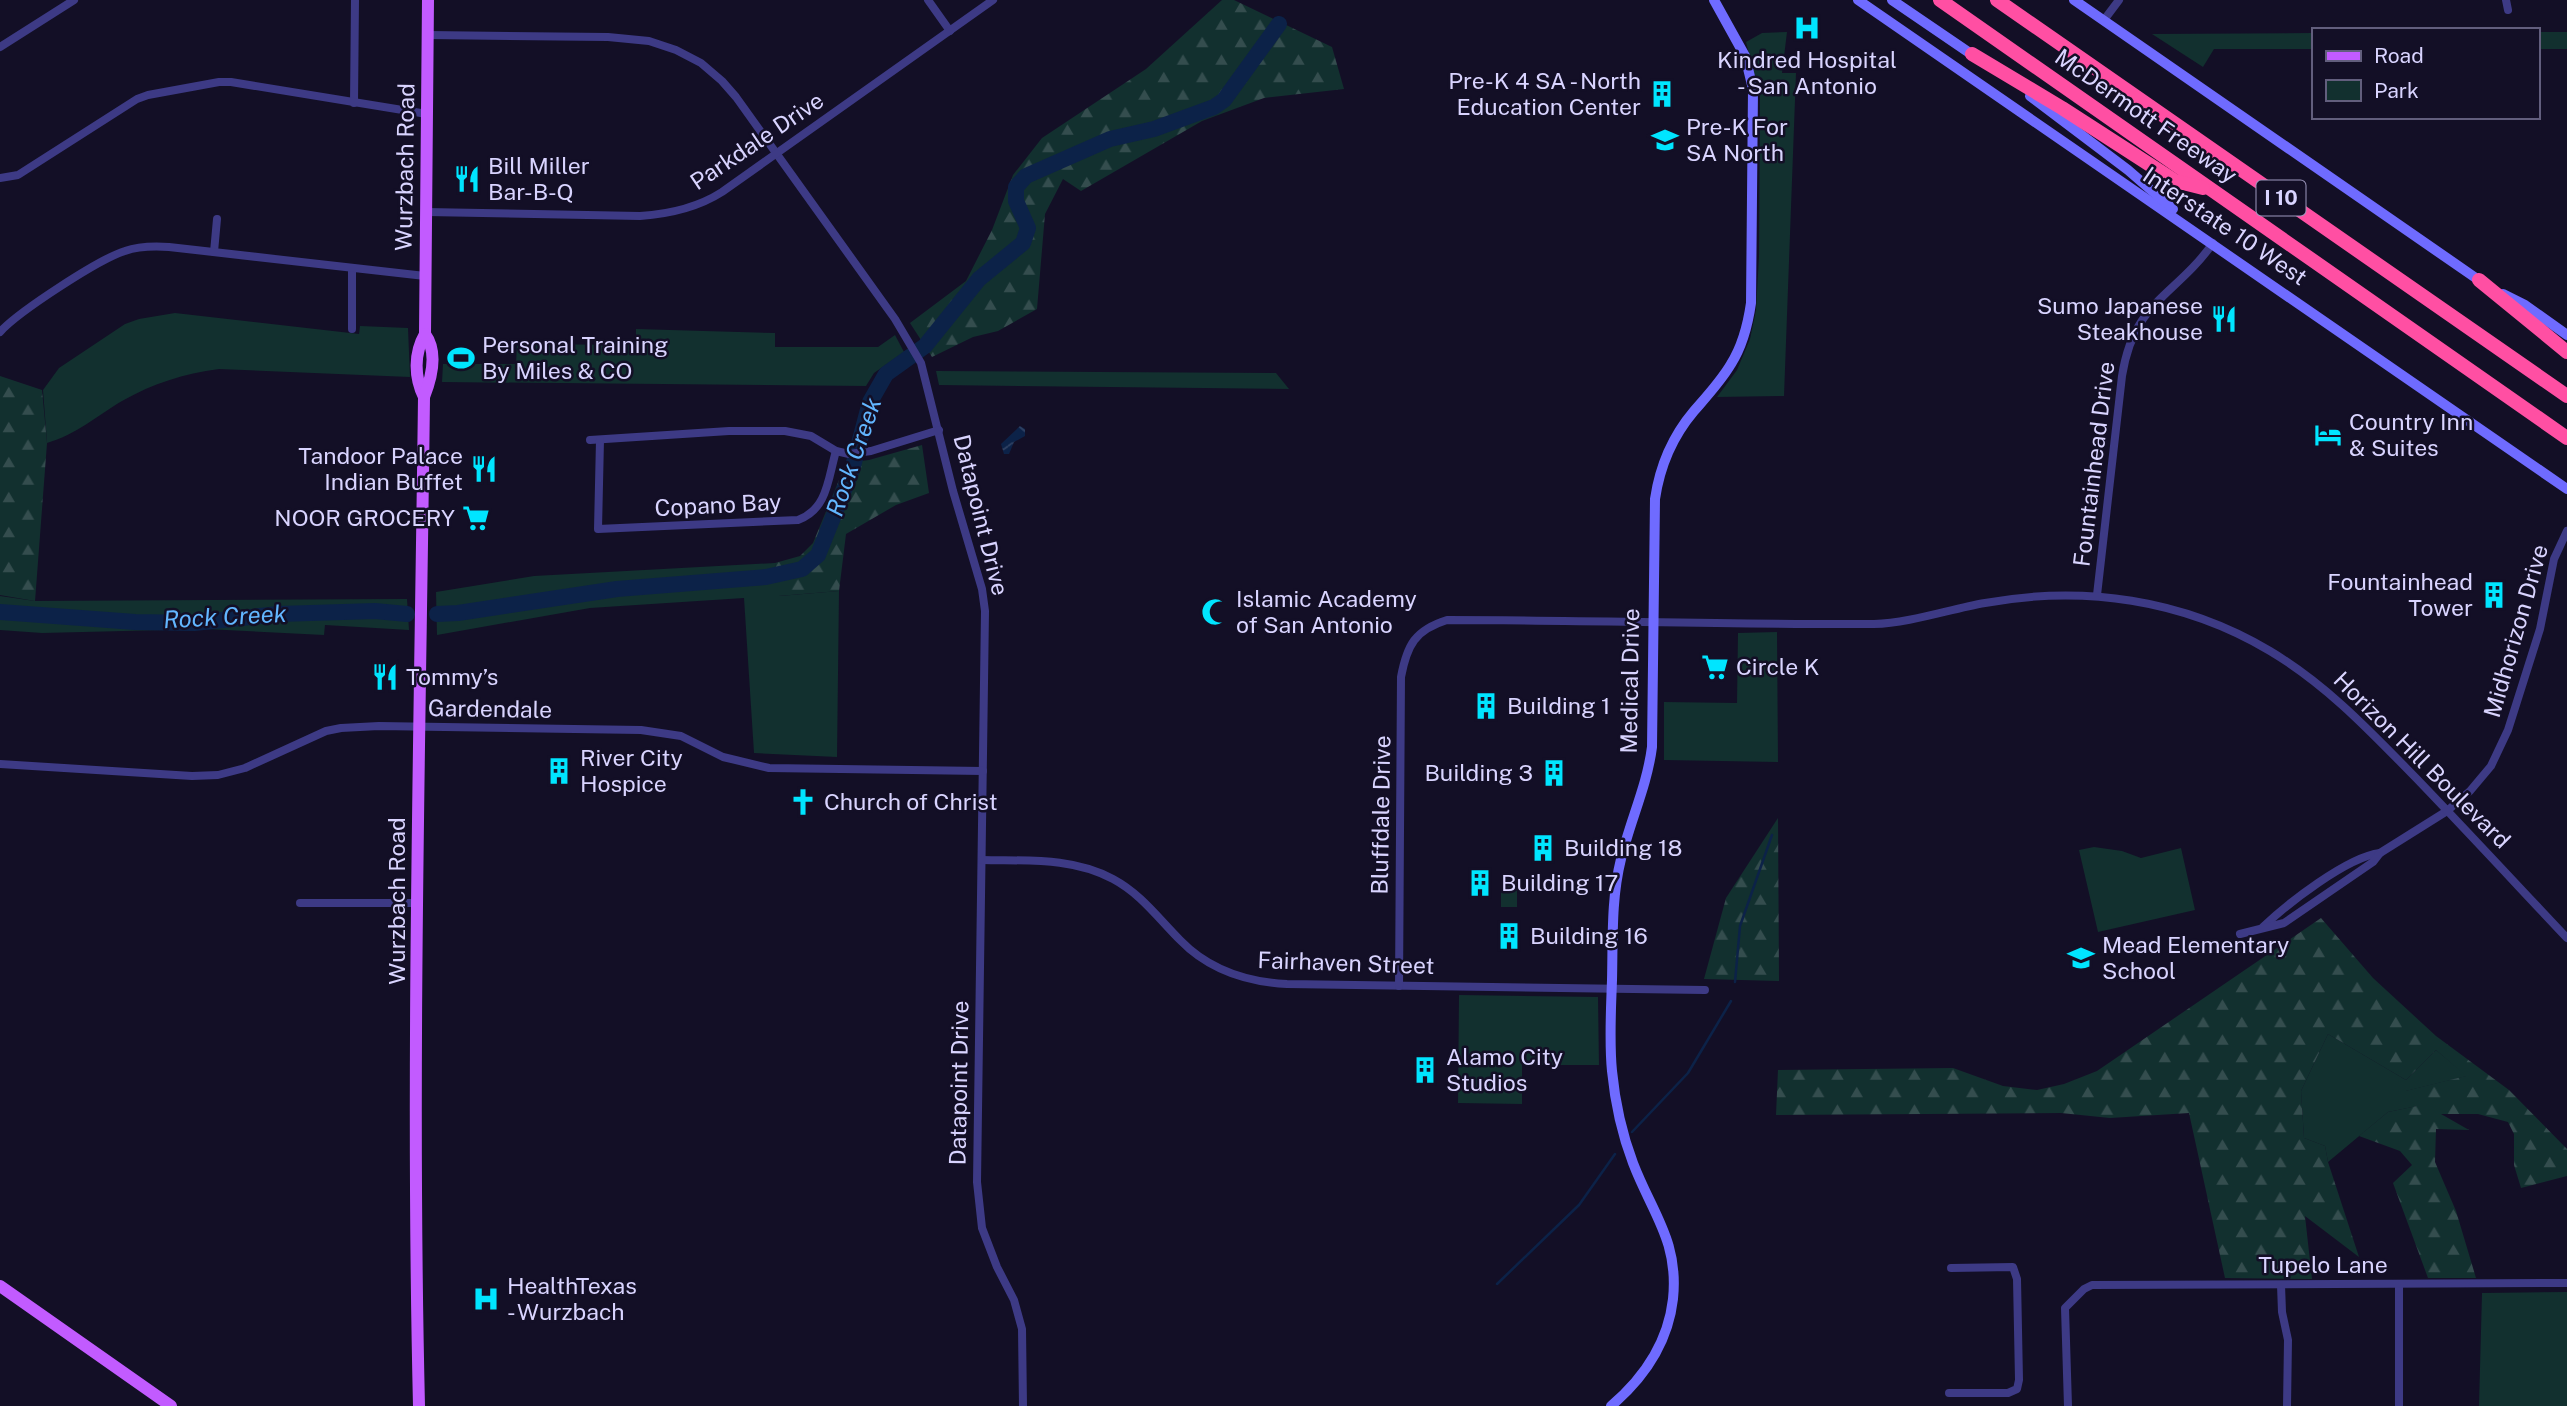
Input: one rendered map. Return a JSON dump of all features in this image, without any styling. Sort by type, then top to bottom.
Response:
[{"type":"highway","name":"McDermott Freeway","points":[[1940,0],[2567,438]]},
{"type":"highway","name":"McDermott Freeway","points":[[1997,0],[2567,396]]},
{"type":"highway","points":[[1972,54],[2175,181],[2210,189]]},
{"type":"highway","points":[[2479,280],[2567,352]]},
{"type":"main road","name":"Wurzbach Road","points":[[419,1406],[415,1249],[424,397],[431,379],[432,343],[425,334],[428,0]]},
{"type":"main road","name":"Medical Drive","points":[[1611,1406],[1635,1384],[1654,1359],[1667,1328],[1674,1286],[1672,1262],[1663,1226],[1633,1163],[1616,1100],[1611,1052],[1614,897],[1625,842],[1646,781],[1652,747],[1654,512],[1662,466],[1671,444],[1682,426],[1731,365],[1746,330],[1751,303],[1753,89],[1745,56],[1714,0]]},
{"type":"main road","name":"Interstate 10 West","points":[[1858,0],[2567,489]]},
{"type":"main road","points":[[1892,0],[1972,54],[2128,170],[2213,243]]},
{"type":"main road","points":[[2074,0],[2479,280],[2525,306],[2567,335]]},
{"type":"main road","points":[[0,1286],[171,1406]]},
{"type":"street","points":[[0,47],[74,0]]},
{"type":"street","points":[[354,103],[355,0]]},
{"type":"street","points":[[928,0],[950,32]]},
{"type":"street","name":"Parkdale Drive","points":[[426,212],[663,214],[685,209],[714,198],[993,0]]},
{"type":"street","points":[[2104,20],[2119,0]]},
{"type":"street","name":"Datapoint Drive","points":[[428,35],[635,38],[661,44],[694,59],[722,81],[777,153],[909,341],[921,363],[984,601],[986,661],[977,1164],[979,1213],[989,1248],[1014,1300],[1022,1329],[1023,1406]]},
{"type":"street","points":[[0,178],[18,175],[137,99],[219,82],[427,114]]},
{"type":"street","points":[[214,252],[217,219]]},
{"type":"street","name":"Fountainhead Drive","points":[[2097,596],[2122,376],[2128,348],[2140,321],[2152,305],[2191,270],[2213,243]]},
{"type":"street","points":[[1,329],[18,315],[104,260],[125,251],[158,246],[425,276]]},
{"type":"street","points":[[352,269],[352,329]]},
{"type":"street","name":"Copano Bay","points":[[785,430],[811,436],[836,451],[825,496],[813,512],[798,520],[598,529],[595,440],[785,430]]},
{"type":"street","points":[[836,451],[862,453],[939,430]]},
{"type":"street","name":"Midhorizon Drive","points":[[2240,934],[2284,923],[2374,862],[2380,853],[2447,811],[2470,791],[2498,754],[2508,730],[2540,629],[2554,559],[2567,531]]},
{"type":"street","name":"Horizon Hill Boulevard","points":[[1410,645],[1426,629],[1447,620],[1878,624],[2025,596],[2075,594],[2129,600],[2215,624],[2268,650],[2315,681],[2347,708],[2567,938]]},
{"type":"street","name":"Bluffdale Drive","points":[[1399,986],[1401,677],[1410,645]]},
{"type":"street","name":"Gardendale","points":[[0,764],[192,776],[218,775],[252,766],[326,731],[359,727],[420,727],[665,732],[681,736],[723,757],[769,768],[983,771]]},
{"type":"street","name":"Midhorizon Drive","points":[[2260,929],[2300,897],[2368,854],[2380,853]]},
{"type":"street","name":"Fairhaven Street","points":[[982,860],[1056,861],[1101,873],[1142,899],[1196,954],[1239,976],[1270,984],[1705,990]]},
{"type":"street","points":[[2300,897],[2308,907]]},
{"type":"street","points":[[300,903],[418,903]]},
{"type":"street","points":[[1949,1393],[2008,1393],[2017,1389],[2019,1380],[2017,1279],[2013,1268],[1951,1268]]},
{"type":"street","name":"Tupelo Lane","points":[[2067,1406],[2066,1308],[2081,1292],[2099,1283],[2567,1283]]},
{"type":"street","points":[[2399,1284],[2399,1406]]},
{"type":"street","points":[[2281,1285],[2282,1312],[2288,1340],[2287,1406]]},
{"type":"green space","points":[[1222,0],[1234,0],[1332,47],[1344,89],[1264,98],[1202,121],[1081,191],[1063,179],[1045,214],[1037,309],[998,331],[973,337],[932,357],[910,323],[966,281],[992,230],[1013,175],[1042,138],[1146,69]]},
{"type":"green space","points":[[1787,32],[1782,73],[1796,73],[1784,396],[1717,397],[1737,370],[1750,339],[1756,310],[1760,96],[1746,42],[1762,33]]},
{"type":"green space","points":[[2539,32],[2567,32],[2567,49],[2539,49]]},
{"type":"green space","points":[[2312,33],[2312,49],[2214,49],[2203,67],[2152,34]]},
{"type":"green space","points":[[175,313],[359,334],[360,326],[408,328],[410,377],[219,369],[206,371],[146,389],[76,430],[47,443],[43,390],[59,368],[125,324]]},
{"type":"green space","points":[[636,329],[775,333],[775,347],[878,347],[895,335],[904,352],[874,373],[866,386],[442,382],[443,364],[516,364],[517,344],[636,345]]},
{"type":"green space","points":[[936,371],[1276,373],[1289,389],[939,385]]},
{"type":"green space","points":[[0,376],[42,390],[47,443],[35,601],[0,595]]},
{"type":"green space","points":[[922,445],[929,493],[896,505],[846,534],[839,591],[778,596],[775,563],[800,556],[813,543],[846,463],[869,460]]},
{"type":"green space","points":[[775,563],[779,596],[839,591],[837,757],[754,753],[744,598],[590,608],[437,635],[436,592],[534,576]]},
{"type":"green space","points":[[0,596],[35,601],[407,599],[409,630],[325,625],[324,635],[206,629],[42,633],[0,630]]},
{"type":"green space","points":[[1777,632],[1778,762],[1664,760],[1664,702],[1737,703],[1738,633]]},
{"type":"green space","points":[[1778,818],[1779,981],[1704,979],[1726,898]]},
{"type":"green space","points":[[2094,847],[2122,851],[2141,858],[2181,848],[2195,910],[2098,932],[2079,850]]},
{"type":"green space","points":[[1501,876],[1517,876],[1517,907],[1501,907]]},
{"type":"green space","points":[[2321,918],[2373,978],[2436,1036],[2509,1090],[2567,1149],[2567,1176],[2521,1188],[2514,1165],[2514,1134],[2508,1122],[2478,1114],[2441,1114],[2469,1130],[2436,1129],[2435,1162],[2456,1211],[2476,1278],[2428,1278],[2393,1183],[2412,1165],[2400,1151],[2359,1136],[2388,1112],[2417,1106],[2405,1091],[2466,1076],[2436,1050],[2406,1080],[2328,1034],[2301,1091],[2304,1138],[2325,1146],[2359,1257],[2305,1216],[2312,1279],[2225,1278],[2189,1113],[2110,1118],[2061,1113],[1776,1115],[1778,1070],[1953,1068],[2003,1086],[2037,1090],[2064,1084],[2097,1071]]},
{"type":"green space","points":[[1459,995],[1598,997],[1599,1065],[1522,1065],[1522,1104],[1458,1103]]},
{"type":"green space","points":[[2328,1034],[2406,1080],[2436,1050],[2467,1076],[2406,1091],[2418,1106],[2388,1112],[2328,1162],[2325,1146],[2304,1138],[2301,1091]]},
{"type":"green space","points":[[2567,1292],[2567,1406],[2479,1406],[2482,1293]]},
{"type":"water","points":[[1020,426],[1025,429],[1025,436],[1014,442],[1009,454],[1004,454],[1001,444]]},
{"type":"waterway","name":"Rock Creek","points":[[437,614],[617,589],[766,577],[802,569],[818,555],[852,470],[870,402],[886,374],[925,346],[979,279],[1023,243],[1028,228],[1016,201],[1016,187],[1026,176],[1110,139],[1154,129],[1214,107],[1224,100],[1279,24]]},
{"type":"waterway","name":"Rock Creek","points":[[0,612],[135,622],[194,623],[279,614],[375,611],[407,614]]},
{"type":"waterway","points":[[1735,982],[1740,926],[1772,835]]},
{"type":"waterway","points":[[1632,1132],[1688,1073],[1731,1001]]},
{"type":"waterway","points":[[1497,1284],[1579,1205],[1615,1154]]},
{"type":"place","name":"Kindred Hospital - San Antonio","points":[[1807,28]]},
{"type":"place","name":"Pre-K 4 SA - North Education Center","points":[[1662,94]]},
{"type":"place","name":"Pre-K For SA North","points":[[1665,140]]},
{"type":"place","name":"Bill Miller Bar-B-Q","points":[[467,179]]},
{"type":"place","name":"Sumo Japanese Steakhouse","points":[[2224,319]]},
{"type":"place","name":"Personal Training By Miles & CO","points":[[461,358]]},
{"type":"place","name":"Country Inn & Suites","points":[[2328,435]]},
{"type":"place","name":"Tandoor Palace Indian Buffet","points":[[484,469]]},
{"type":"place","name":"NOOR GROCERY","points":[[476,518]]},
{"type":"place","name":"Fountainhead Tower","points":[[2494,595]]},
{"type":"place","name":"Islamic Academy of San Antonio","points":[[1215,612]]},
{"type":"place","name":"Circle K","points":[[1715,667]]},
{"type":"place","name":"Tommy’s","points":[[385,677]]},
{"type":"place","name":"Building 1","points":[[1486,706]]},
{"type":"place","name":"River City Hospice","points":[[559,771]]},
{"type":"place","name":"Building 3","points":[[1554,773]]},
{"type":"place","name":"Church of Christ","points":[[803,802]]},
{"type":"place","name":"Building 18","points":[[1543,848]]},
{"type":"place","name":"Building 17","points":[[1480,883]]},
{"type":"place","name":"Building 16","points":[[1509,936]]},
{"type":"place","name":"Mead Elementary School","points":[[2081,958]]},
{"type":"place","name":"Alamo City Studios","points":[[1425,1070]]},
{"type":"place","name":"HealthTexas - Wurzbach","points":[[486,1299]]}]
